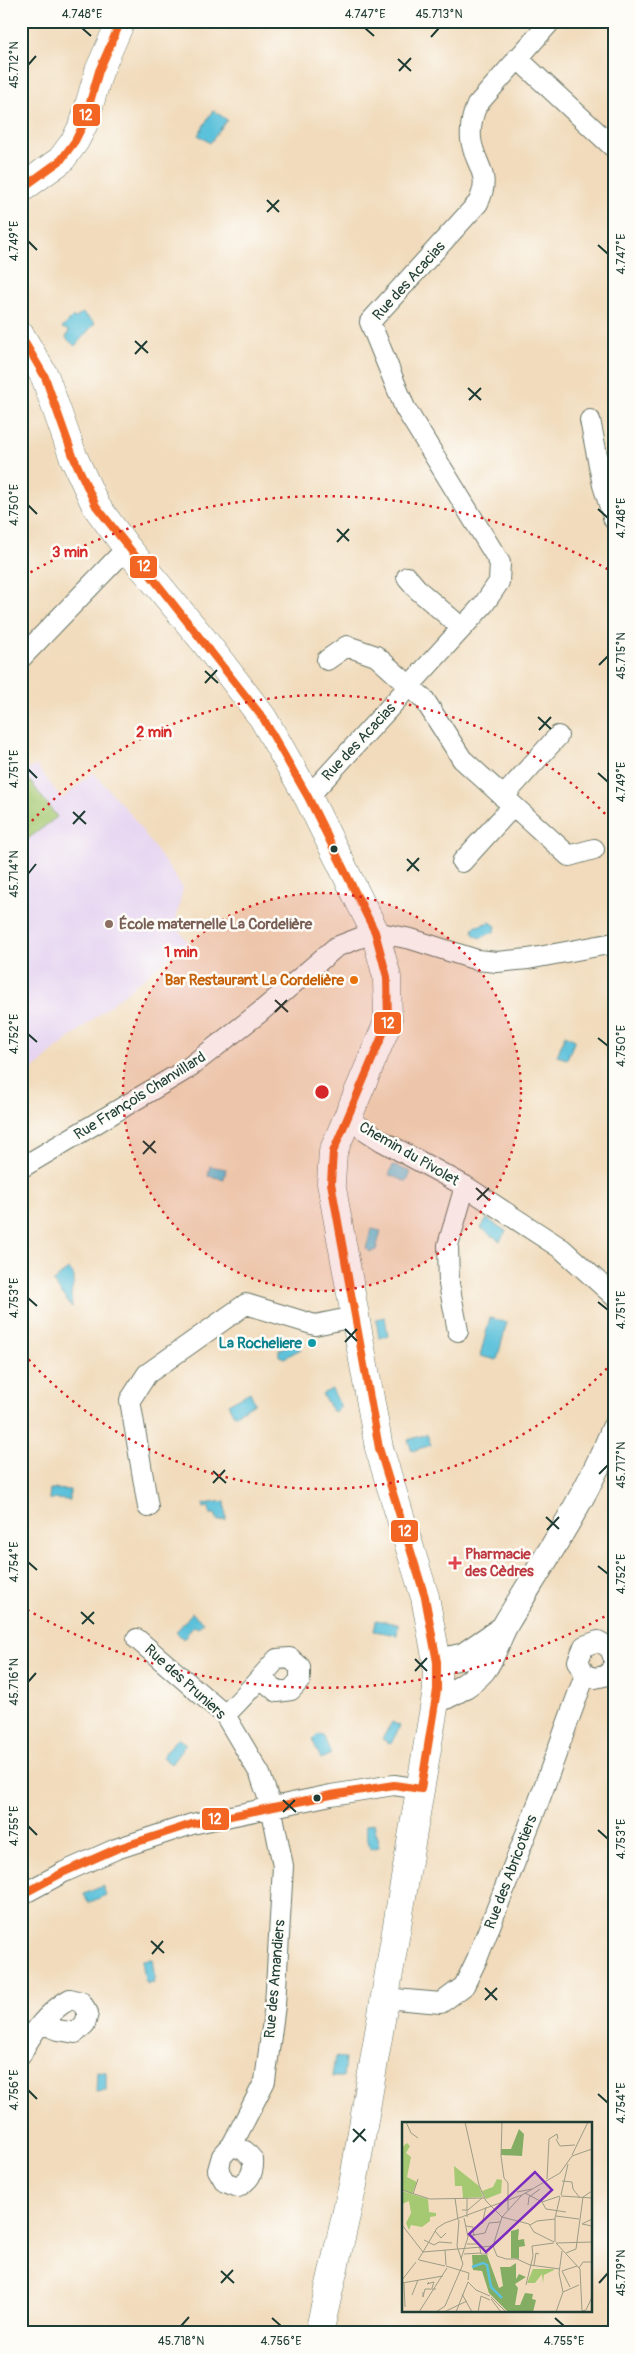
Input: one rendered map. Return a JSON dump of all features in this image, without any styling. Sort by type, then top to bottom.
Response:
[{"type":"main road","points":[[21,189],[61,160],[75,141],[84,124],[99,71],[121,21]]},
{"type":"main road","points":[[21,336],[44,377],[73,456],[96,506],[127,548],[205,642],[263,718],[308,797],[375,932],[387,976],[388,1022],[333,1152],[331,1183],[379,1448],[425,1597],[437,1662],[436,1701],[383,2001],[353,2185],[319,2333]]},
{"type":"street","name":"Rue des Acacias","points":[[308,797],[411,686],[500,582],[500,563],[405,408],[370,322],[478,203],[484,192],[483,178],[471,142],[472,117],[477,105],[551,21]]},
{"type":"street","points":[[517,58],[614,148]]},
{"type":"street","points":[[590,420],[603,485],[614,520]]},
{"type":"street","points":[[21,658],[127,548]]},
{"type":"street","points":[[407,577],[419,591],[462,628]]},
{"type":"street","points":[[326,660],[347,646],[376,656],[424,699],[462,759],[569,856],[594,849]]},
{"type":"street","points":[[462,862],[558,736]]},
{"type":"street","points":[[375,932],[411,939],[477,960],[497,962],[528,959],[614,944]]},
{"type":"street","name":"Rue François Chanvillard","points":[[21,1168],[188,1069],[259,1013],[336,947],[375,932]]},
{"type":"street","name":"Chemin du Pivolet","points":[[348,1119],[382,1141],[464,1186],[562,1249],[614,1296]]},
{"type":"street","points":[[458,1331],[449,1284],[448,1245],[464,1186]]},
{"type":"street","points":[[148,1507],[130,1400],[147,1374],[246,1304],[315,1325],[354,1317]]},
{"type":"street","points":[[436,1701],[455,1693],[471,1682],[484,1669],[503,1629],[598,1470],[614,1429]]},
{"type":"street","points":[[437,1662],[463,1656],[503,1629]]},
{"type":"street","name":"Rue des Pruniers","points":[[137,1639],[225,1715],[260,1774],[271,1806]]},
{"type":"street","points":[[614,1659],[610,1648],[598,1642],[584,1646],[578,1661],[585,1675],[595,1678],[608,1675],[614,1664]]},
{"type":"street","name":"Rue des Abricotiers","points":[[383,2001],[395,1999],[441,2002],[464,1986],[477,1959],[540,1798],[585,1675]]},
{"type":"street","points":[[225,1715],[261,1678]]},
{"type":"street","points":[[21,1896],[64,1872],[116,1849],[192,1824],[271,1806],[394,1785],[421,1788]]},
{"type":"street","name":"Rue des Amandiers","points":[[232,2145],[265,2081],[275,2005],[283,1866],[271,1806]]},
{"type":"street","points":[[21,2055],[26,2045],[43,2024]]},
{"type":"shaded area","points":[[36,765],[62,799],[93,772],[132,816],[183,888],[175,924],[188,942],[50,1054],[21,1081],[21,775]]},
{"type":"green space","points":[[30,781],[57,817],[21,844],[21,788]]},
{"type":"water","points":[[213,110],[227,120],[210,143],[198,135]]},
{"type":"water","points":[[82,313],[95,323],[75,346],[66,338],[69,331],[62,328],[73,317],[76,318]]},
{"type":"water","points":[[490,922],[496,926],[495,931],[481,938],[475,936],[473,932],[474,927]]},
{"type":"water","points":[[565,1035],[575,1040],[567,1059],[557,1056]]},
{"type":"water","points":[[393,1165],[411,1172],[407,1182],[389,1175]]},
{"type":"water","points":[[210,1166],[226,1169],[224,1179],[208,1176]]},
{"type":"water","points":[[487,1219],[506,1231],[500,1241],[481,1228]]},
{"type":"water","points":[[372,1229],[381,1231],[376,1250],[370,1252],[366,1248]]},
{"type":"water","points":[[68,1269],[74,1278],[71,1295],[72,1308],[53,1282]]},
{"type":"water","points":[[385,1317],[388,1336],[379,1338],[376,1319]]},
{"type":"water","points":[[490,1318],[507,1322],[497,1360],[480,1356]]},
{"type":"water","points":[[297,1340],[301,1349],[284,1358],[279,1356],[279,1350]]},
{"type":"water","points":[[332,1389],[341,1407],[336,1411],[332,1411],[322,1394]]},
{"type":"water","points":[[250,1392],[255,1403],[234,1415],[228,1404]]},
{"type":"water","points":[[427,1434],[431,1445],[412,1451],[408,1440]]},
{"type":"water","points":[[50,1489],[70,1490],[70,1500],[49,1499]]},
{"type":"water","points":[[225,1501],[226,1520],[218,1521],[215,1514],[210,1514],[209,1507],[204,1508],[203,1504]]},
{"type":"water","points":[[192,1613],[203,1622],[198,1628],[194,1626],[183,1639],[176,1632]]},
{"type":"water","points":[[376,1620],[398,1624],[397,1635],[374,1631]]},
{"type":"water","points":[[392,1722],[400,1726],[391,1744],[382,1739]]},
{"type":"water","points":[[319,1734],[323,1735],[331,1754],[321,1759],[312,1739]]},
{"type":"water","points":[[177,1738],[186,1744],[171,1764],[162,1757]]},
{"type":"water","points":[[374,1823],[379,1847],[370,1849],[365,1826]]},
{"type":"water","points":[[103,1886],[106,1895],[88,1903],[84,1894]]},
{"type":"water","points":[[152,1959],[155,1979],[153,1979],[154,1983],[147,1984],[142,1960]]},
{"type":"water","points":[[335,2057],[345,2058],[343,2077],[332,2077]]},
{"type":"water","points":[[97,2071],[106,2072],[106,2091],[96,2092]]},
{"type":"transit line","name":"12","points":[[21,189],[61,160],[75,141],[84,123],[99,71],[121,21]]},
{"type":"transit line","name":"12","points":[[21,336],[45,377],[73,456],[96,506],[263,718],[308,797],[375,932],[387,977],[388,1022],[333,1152],[331,1183],[379,1448],[425,1597],[437,1662],[437,1690],[421,1789]]},
{"type":"transit line","name":"12","points":[[21,1895],[64,1872],[116,1849],[192,1824],[331,1795],[394,1785],[421,1789]]},
{"type":"place","name":"École maternelle La Cordelière","points":[[109,924]]},
{"type":"place","name":"Bar Restaurant La Cordelière","points":[[354,980]]},
{"type":"place","name":"La Rocheliere","points":[[312,1343]]},
{"type":"place","name":"Pharmacie des Cèdres","points":[[455,1563]]}]
